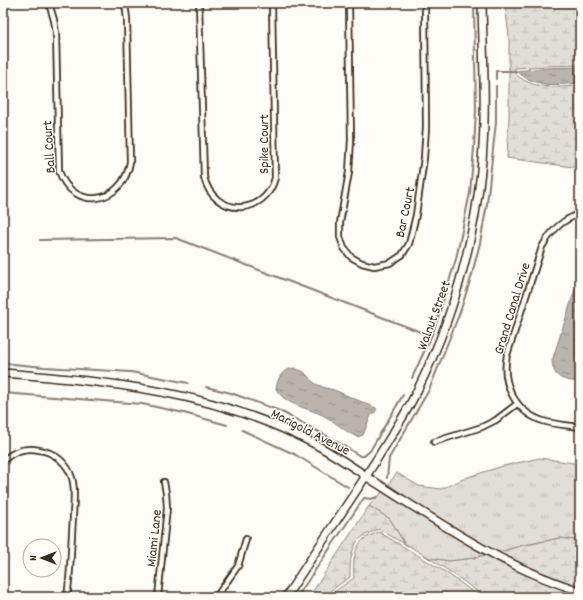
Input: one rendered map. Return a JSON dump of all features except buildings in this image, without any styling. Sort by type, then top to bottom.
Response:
[{"type":"street","name":"Ball Court","points":[[49,3],[56,33],[59,171],[64,182],[71,190],[80,195],[95,198],[110,194],[117,189],[126,177],[130,162],[127,19],[125,3]]},
{"type":"street","name":"Spike Court","points":[[199,3],[204,177],[208,188],[215,198],[226,204],[239,207],[248,206],[264,197],[272,186],[275,178],[272,3]]},
{"type":"street","name":"Bar Court","points":[[349,3],[351,140],[348,178],[340,223],[340,237],[344,248],[351,257],[362,263],[374,266],[390,263],[402,255],[409,244],[416,215],[424,158],[426,127],[425,3]]},
{"type":"street","name":"Walnut Street","points":[[286,597],[403,417],[426,371],[447,320],[466,258],[476,211],[483,154],[484,102],[482,3]]},
{"type":"street","name":"Grand Canal Drive","points":[[580,214],[568,219],[552,231],[545,241],[506,362],[506,378],[510,393],[517,404],[530,415],[542,421],[580,427]]},
{"type":"street","name":"Marigold Avenue","points":[[3,373],[104,382],[166,392],[242,412],[289,432],[334,455],[471,543],[499,558],[527,572],[580,592]]},
{"type":"street","points":[[434,442],[482,427],[496,420],[517,404]]},
{"type":"street","points":[[3,461],[23,450],[41,450],[51,453],[57,457],[70,472],[74,492],[67,597]]},
{"type":"street","name":"Miami Lane","points":[[158,597],[167,508],[164,482]]},
{"type":"street","points":[[216,597],[238,566],[244,551],[246,539]]},
{"type":"green space","points":[[505,3],[580,3],[580,65],[516,68],[513,71],[527,82],[536,85],[553,87],[580,86],[580,168],[507,158],[509,117],[509,37]]},
{"type":"green space","points":[[540,458],[580,464],[580,541],[560,538],[520,546],[496,553],[387,486],[397,473],[419,486],[441,489],[468,477],[503,466]]},
{"type":"green space","points":[[383,491],[486,555],[449,561],[429,558],[404,543],[390,519],[369,506]]},
{"type":"green space","points":[[369,506],[390,519],[404,543],[408,546],[379,529],[361,538],[358,540],[352,554],[350,562],[350,577],[322,597],[309,597]]},
{"type":"green space","points":[[379,532],[447,573],[480,597],[327,597],[354,578],[354,562],[356,551],[360,542]]},
{"type":"green space","points":[[560,538],[580,541],[580,588],[557,581],[496,553],[520,546]]},
{"type":"green space","points":[[424,555],[429,558],[449,561],[486,555],[525,575],[580,595],[580,597],[485,597]]},
{"type":"water","points":[[580,67],[580,83],[554,85],[538,83],[516,71],[546,68]]},
{"type":"water","points":[[580,274],[580,382],[569,381],[561,378],[555,372],[552,361]]},
{"type":"water","points":[[294,368],[304,372],[314,383],[376,408],[376,411],[371,415],[363,435],[357,437],[326,417],[286,400],[276,389],[278,381],[286,370]]},
{"type":"waterway","points":[[412,378],[434,330],[456,259],[470,193],[476,110],[474,3]]},
{"type":"waterway","points":[[496,79],[496,71],[516,71]]},
{"type":"waterway","points":[[387,478],[389,458],[429,390],[460,312],[471,278],[480,243],[487,204],[496,122],[496,86]]},
{"type":"waterway","points":[[40,240],[176,238],[431,336]]},
{"type":"waterway","points":[[3,363],[131,372],[188,383]]},
{"type":"waterway","points":[[206,387],[231,393],[280,411],[336,441],[360,456],[364,456],[370,451],[403,395]]},
{"type":"waterway","points":[[3,393],[142,404],[184,413],[227,425]]},
{"type":"waterway","points":[[242,430],[296,455],[348,487]]},
{"type":"waterway","points":[[297,597],[364,498],[371,499],[377,497]]}]
